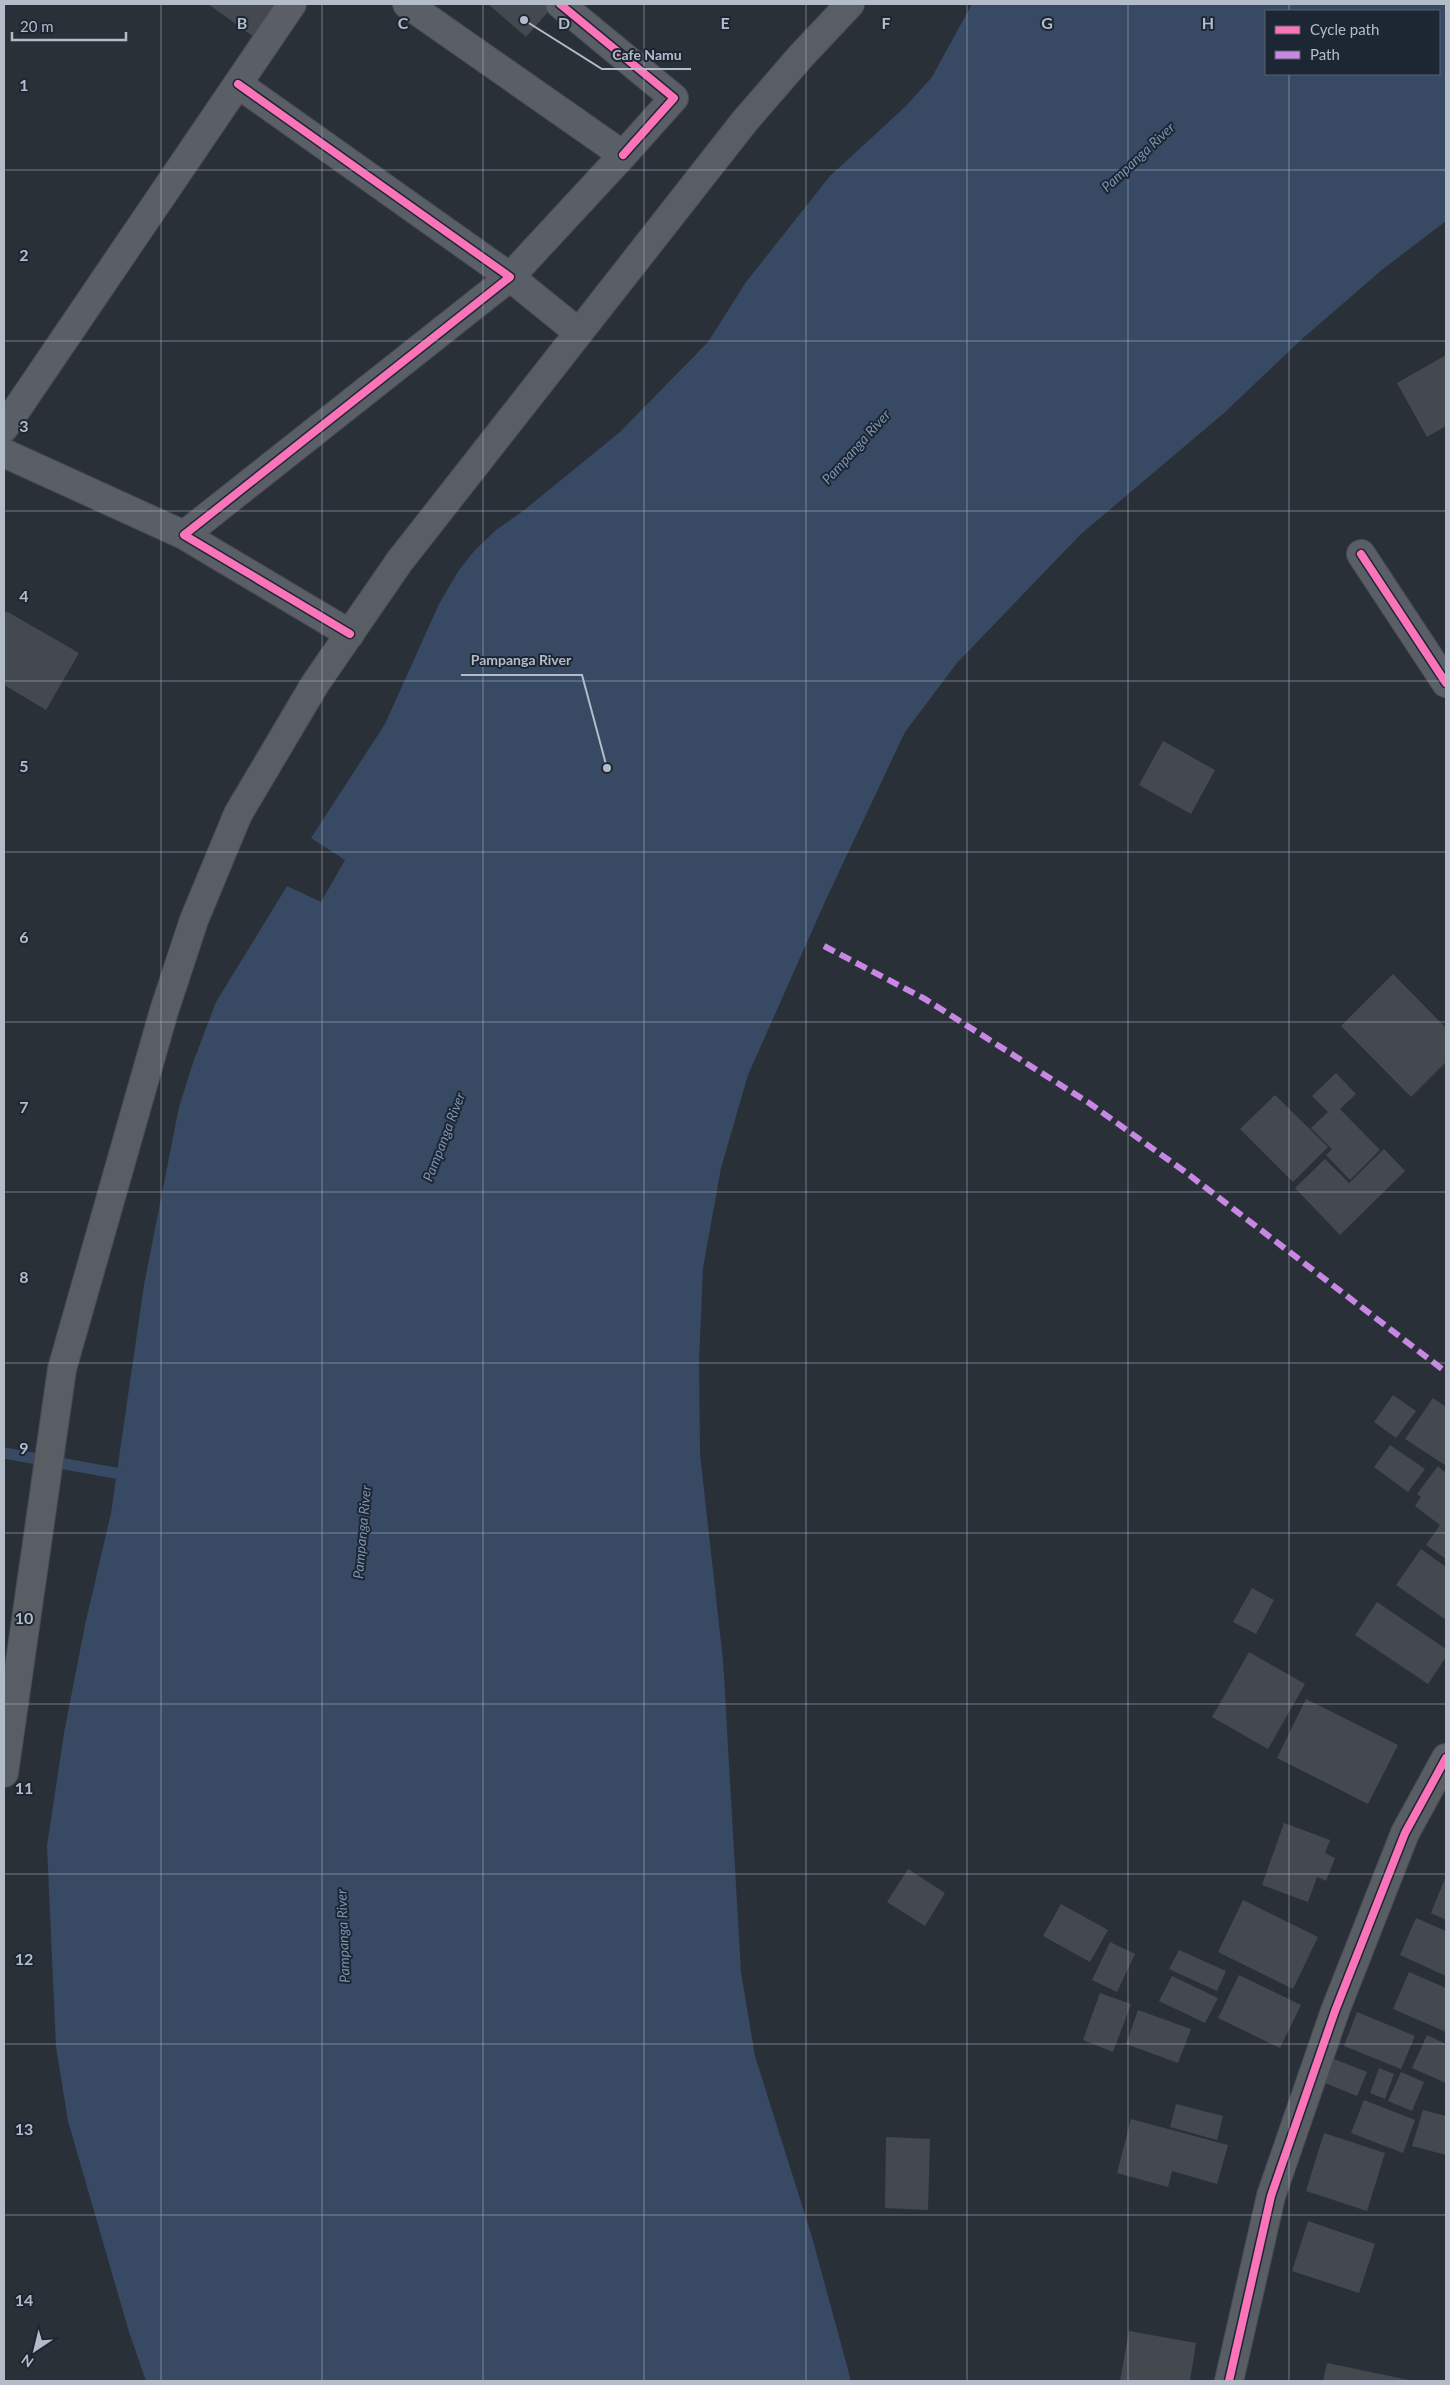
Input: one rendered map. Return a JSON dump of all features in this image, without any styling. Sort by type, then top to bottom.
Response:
[{"type":"main road","points":[[4,1773],[8,1715],[62,1369],[167,1002],[194,920],[238,814],[315,684],[399,562],[744,122],[801,56],[850,4]]},
{"type":"main road","points":[[1229,2381],[1271,2196],[1332,2020],[1406,1833],[1446,1758]]},
{"type":"street","points":[[4,428],[292,4]]},
{"type":"street","points":[[407,4],[623,155]]},
{"type":"street","points":[[184,535],[510,277],[674,98],[560,4]]},
{"type":"street","points":[[238,84],[510,277],[578,332]]},
{"type":"street","points":[[4,454],[184,535],[350,634]]},
{"type":"street","points":[[1361,554],[1446,683]]},
{"type":"water","points":[[972,4],[1446,4],[1446,221],[1383,269],[1302,339],[1224,413],[1081,534],[956,664],[905,732],[828,895],[748,1075],[721,1168],[703,1268],[699,1361],[700,1454],[723,1660],[741,1972],[755,2056],[812,2237],[851,2381],[146,2381],[129,2332],[68,2121],[56,2047],[47,1846],[64,1733],[85,1625],[111,1513],[144,1285],[179,1107],[194,1060],[216,1002],[287,886],[321,902],[345,860],[311,838],[385,724],[439,604],[459,570],[475,550],[496,530],[523,511],[620,432],[708,342],[746,282],[830,176],[906,106],[932,77]]},
{"type":"building","points":[[208,4],[287,4],[258,40]]},
{"type":"building","points":[[488,4],[555,4],[526,37]]},
{"type":"building","points":[[1446,355],[1446,426],[1427,437],[1397,383]]},
{"type":"building","points":[[6,611],[79,653],[46,710],[4,685],[4,615]]},
{"type":"building","points":[[1163,741],[1215,770],[1191,814],[1139,785]]},
{"type":"building","points":[[1393,974],[1446,1028],[1446,1062],[1411,1097],[1341,1026]]},
{"type":"building","points":[[1336,1073],[1356,1094],[1340,1109],[1380,1150],[1350,1180],[1326,1155],[1332,1149],[1311,1128],[1328,1112],[1312,1096]]},
{"type":"building","points":[[1275,1095],[1328,1147],[1293,1182],[1240,1129]]},
{"type":"building","points":[[1384,1149],[1405,1171],[1340,1235],[1295,1188],[1325,1159],[1349,1183]]},
{"type":"building","points":[[1393,1395],[1416,1411],[1396,1438],[1374,1422]]},
{"type":"building","points":[[1433,1398],[1446,1407],[1445,1465],[1405,1439]]},
{"type":"building","points":[[1390,1445],[1425,1469],[1408,1492],[1374,1467]]},
{"type":"building","points":[[1438,1466],[1446,1473],[1446,1559],[1426,1545],[1440,1525],[1415,1506],[1421,1497],[1417,1494]]},
{"type":"building","points":[[1421,1549],[1446,1567],[1446,1620],[1396,1585]]},
{"type":"building","points":[[1252,1588],[1274,1600],[1256,1634],[1233,1622]]},
{"type":"building","points":[[1377,1602],[1446,1649],[1446,1657],[1428,1684],[1355,1635]]},
{"type":"building","points":[[1249,1652],[1305,1684],[1268,1749],[1212,1717]]},
{"type":"building","points":[[1306,1699],[1398,1745],[1368,1804],[1277,1758]]},
{"type":"building","points":[[1284,1823],[1330,1840],[1325,1853],[1335,1858],[1326,1881],[1317,1877],[1308,1902],[1262,1885]]},
{"type":"building","points":[[908,1869],[945,1893],[925,1926],[887,1902]]},
{"type":"building","points":[[1446,1876],[1446,1920],[1431,1913]]},
{"type":"building","points":[[1243,1900],[1318,1937],[1293,1989],[1218,1952]]},
{"type":"building","points":[[1061,1904],[1108,1930],[1090,1962],[1043,1936]]},
{"type":"building","points":[[1416,1918],[1446,1931],[1446,1976],[1400,1955]]},
{"type":"building","points":[[1110,1942],[1135,1954],[1117,1992],[1092,1980]]},
{"type":"building","points":[[1179,1950],[1226,1971],[1217,1991],[1169,1969]]},
{"type":"building","points":[[1409,1972],[1446,1988],[1446,2032],[1393,2009]]},
{"type":"building","points":[[1239,1975],[1301,2005],[1280,2048],[1218,2018]]},
{"type":"building","points":[[1172,1976],[1218,1998],[1205,2023],[1159,2001]]},
{"type":"building","points":[[1100,1993],[1131,2004],[1113,2052],[1083,2040]]},
{"type":"building","points":[[1138,2010],[1191,2029],[1178,2063],[1126,2044]]},
{"type":"building","points":[[1357,2012],[1415,2036],[1401,2069],[1344,2046]]},
{"type":"building","points":[[1427,2035],[1446,2044],[1446,2083],[1412,2068]]},
{"type":"building","points":[[1334,2059],[1367,2072],[1357,2096],[1325,2083]]},
{"type":"building","points":[[1379,2068],[1394,2074],[1385,2099],[1370,2093]]},
{"type":"building","points":[[1401,2072],[1424,2082],[1412,2111],[1388,2101]]},
{"type":"building","points":[[1364,2100],[1415,2120],[1403,2153],[1351,2133]]},
{"type":"building","points":[[1176,2104],[1223,2116],[1217,2140],[1170,2127]]},
{"type":"building","points":[[1423,2110],[1446,2116],[1446,2155],[1412,2146]]},
{"type":"building","points":[[1131,2119],[1228,2145],[1217,2184],[1172,2171],[1168,2187],[1117,2173]]},
{"type":"building","points":[[1324,2133],[1385,2153],[1367,2211],[1306,2191]]},
{"type":"building","points":[[886,2137],[930,2139],[928,2210],[885,2208]]},
{"type":"building","points":[[1308,2221],[1375,2244],[1359,2293],[1292,2271]]},
{"type":"building","points":[[1129,2331],[1196,2343],[1190,2381],[1120,2381]]},
{"type":"building","points":[[1327,2363],[1409,2380],[1409,2381],[1323,2381]]},
{"type":"waterway","points":[[4,1453],[132,1476]]},
{"type":"marked path","points":[[824,946],[925,999],[1089,1103],[1184,1171],[1446,1372]]},
{"type":"cycle path","points":[[560,4],[674,98],[623,155]]},
{"type":"cycle path","points":[[238,84],[510,277],[184,535],[350,634]]},
{"type":"cycle path","points":[[1361,554],[1446,683]]},
{"type":"cycle path","points":[[1229,2381],[1271,2196],[1335,2011],[1405,1833],[1446,1758]]},
{"type":"place","name":"Cafe Namu","points":[[524,20]]},
{"type":"place","name":"Pampanga River","points":[[607,768]]}]
